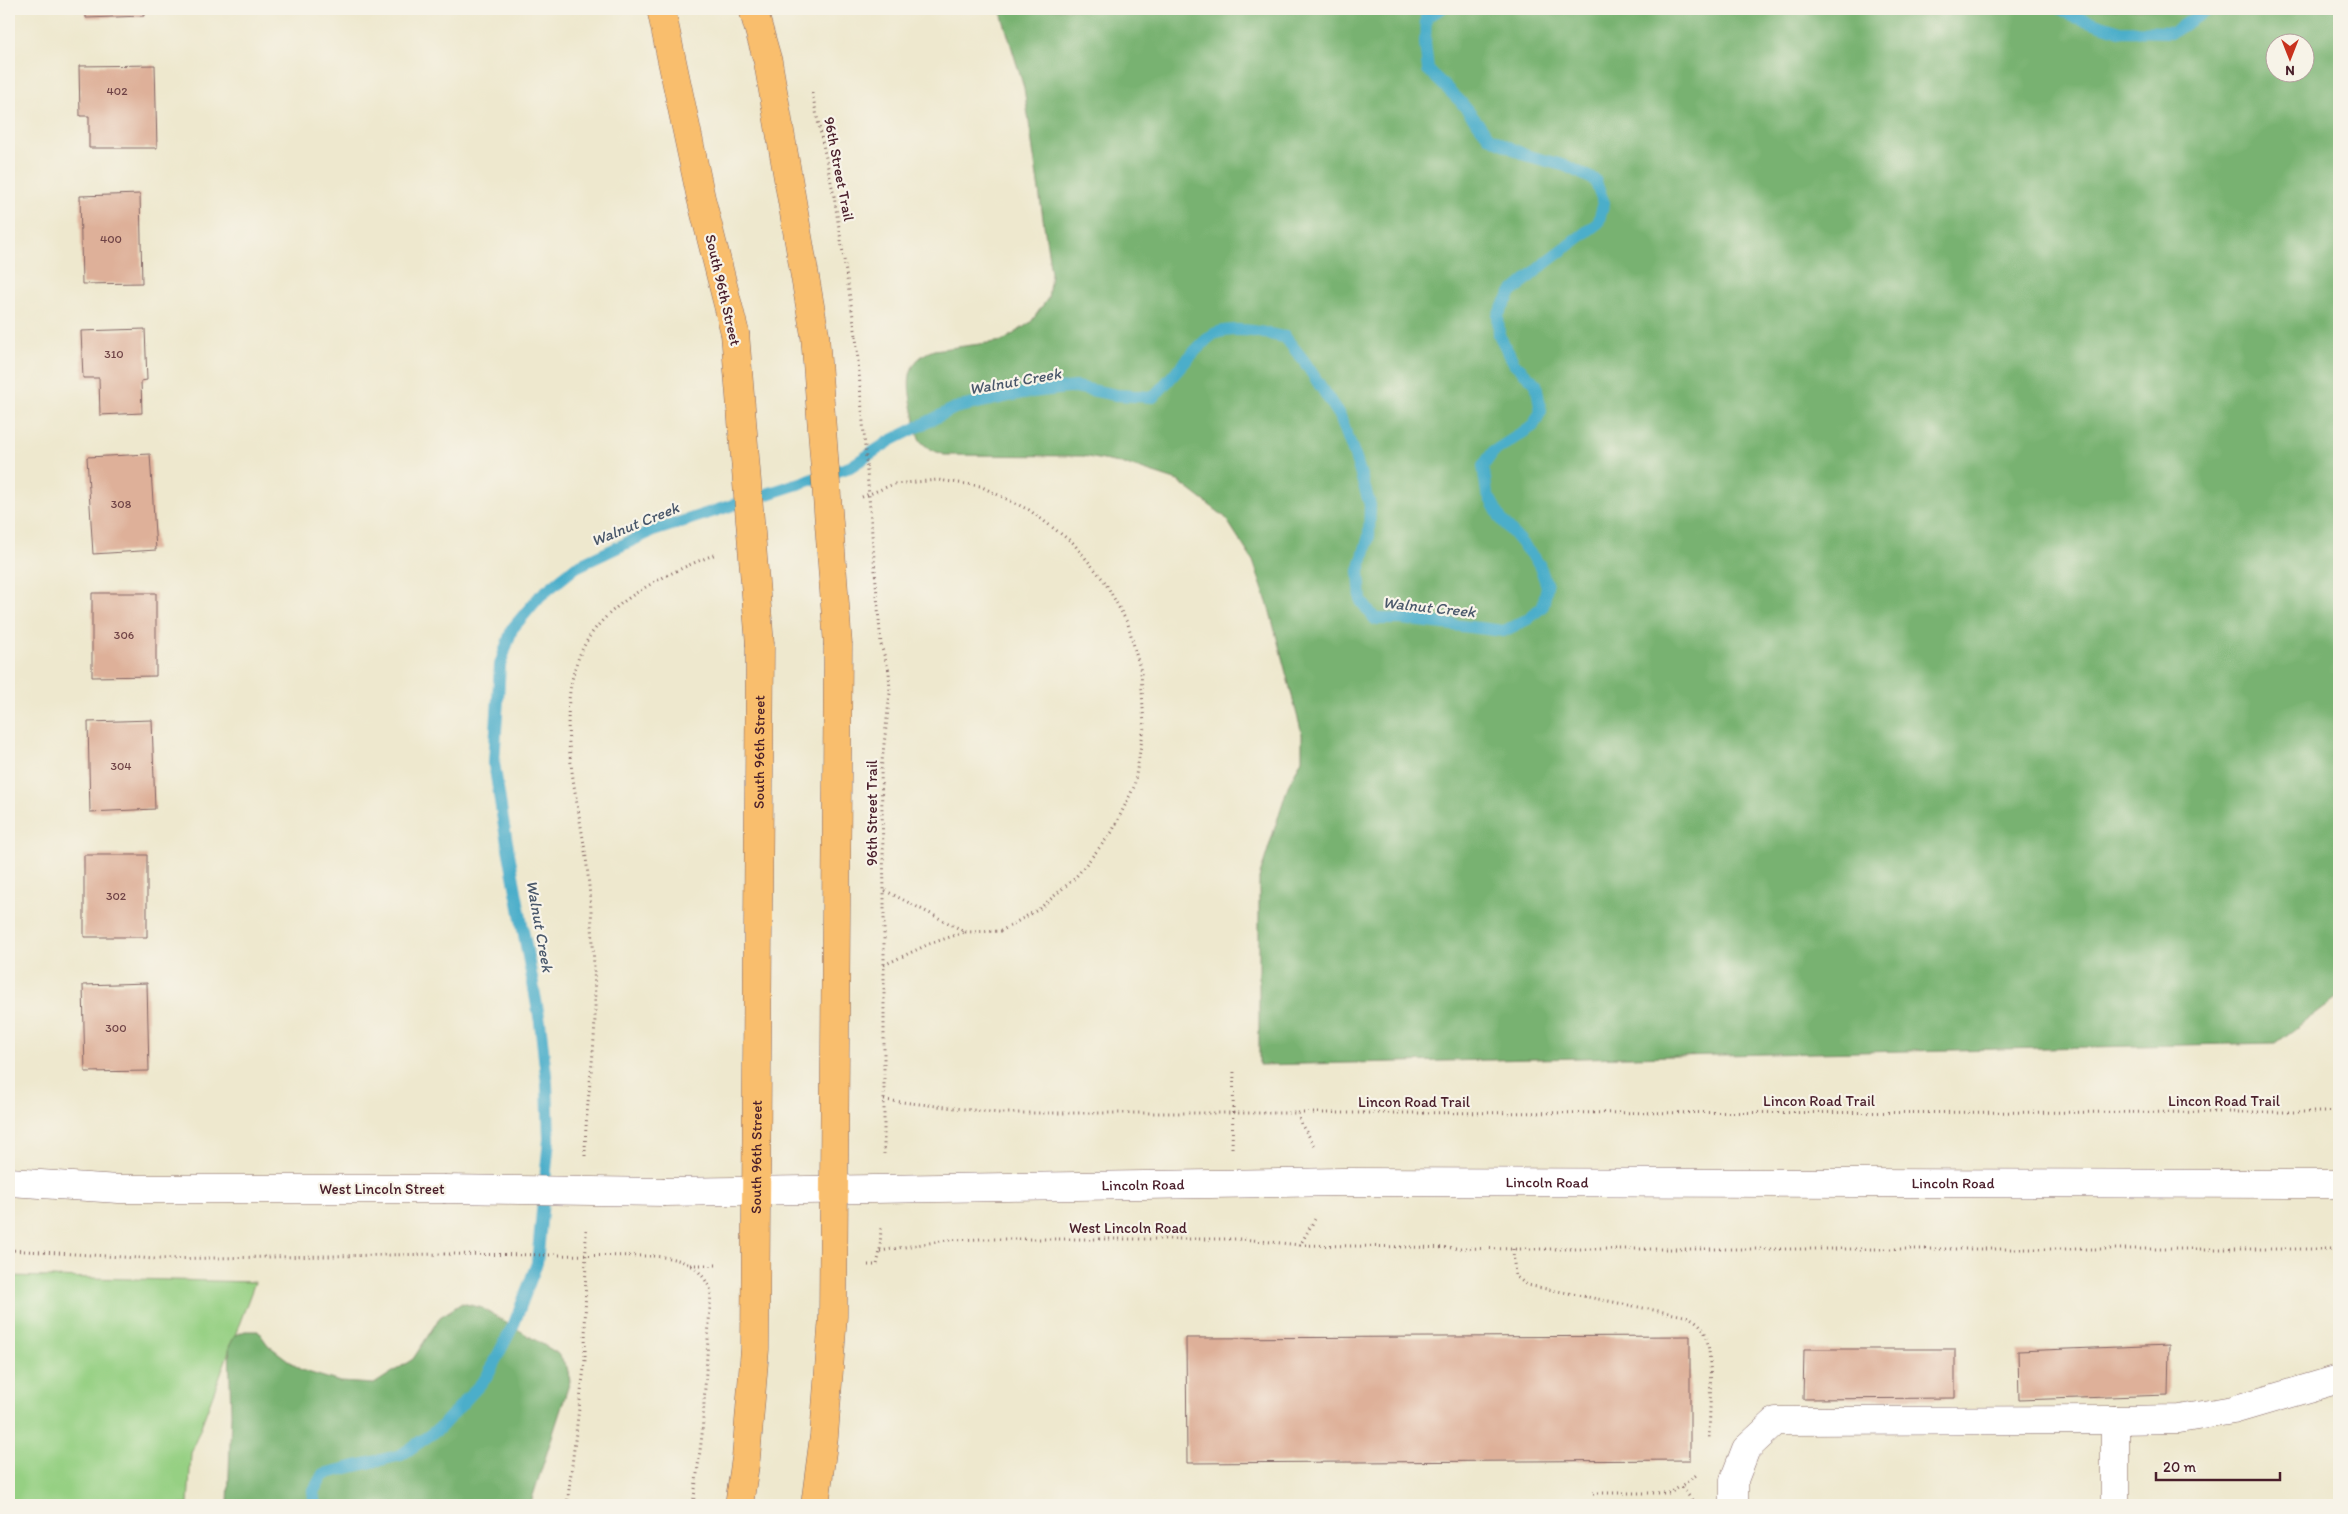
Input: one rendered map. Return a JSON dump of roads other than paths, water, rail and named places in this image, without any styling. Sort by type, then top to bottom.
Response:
[{"type":"main road","name":"South 96th Street","points":[[661,9],[701,198],[735,333],[760,644],[755,1349],[746,1458],[739,1505]]},
{"type":"main road","points":[[754,9],[768,62],[815,335],[838,644],[833,1316],[824,1436],[816,1505]]},
{"type":"street","name":"West Lincoln Street","points":[[9,1182],[119,1189],[756,1191]]},
{"type":"street","name":"Lincoln Road","points":[[756,1191],[1342,1182],[2339,1184]]},
{"type":"street","points":[[1734,1505],[1734,1480],[1746,1449],[1776,1421],[2115,1420],[2179,1418],[2233,1410],[2339,1379]]},
{"type":"street","points":[[2115,1420],[2115,1505]]},
{"type":"waterway","name":"Walnut Creek","points":[[315,1505],[313,1492],[323,1474],[401,1455],[440,1428],[486,1378],[514,1324],[537,1263],[549,1139],[547,1084],[540,1022],[494,763],[500,665],[512,629],[540,596],[576,567],[650,532],[850,467],[890,441],[955,408],[1023,393],[1076,387],[1116,395],[1153,397],[1211,336],[1224,331],[1242,330],[1285,337],[1304,361],[1340,416],[1370,505],[1369,536],[1359,571],[1361,601],[1375,619],[1402,619],[1504,631],[1528,619],[1543,606],[1547,586],[1539,564],[1501,519],[1487,493],[1483,466],[1493,452],[1533,426],[1541,411],[1536,384],[1514,363],[1499,335],[1498,315],[1511,293],[1544,264],[1598,223],[1604,203],[1595,180],[1566,166],[1525,155],[1489,137],[1460,101],[1428,70],[1425,43],[1426,17],[1441,9]]},
{"type":"waterway","name":"Walnut Creek","points":[[2062,9],[2072,16],[2120,31],[2173,32],[2209,9]]}]
